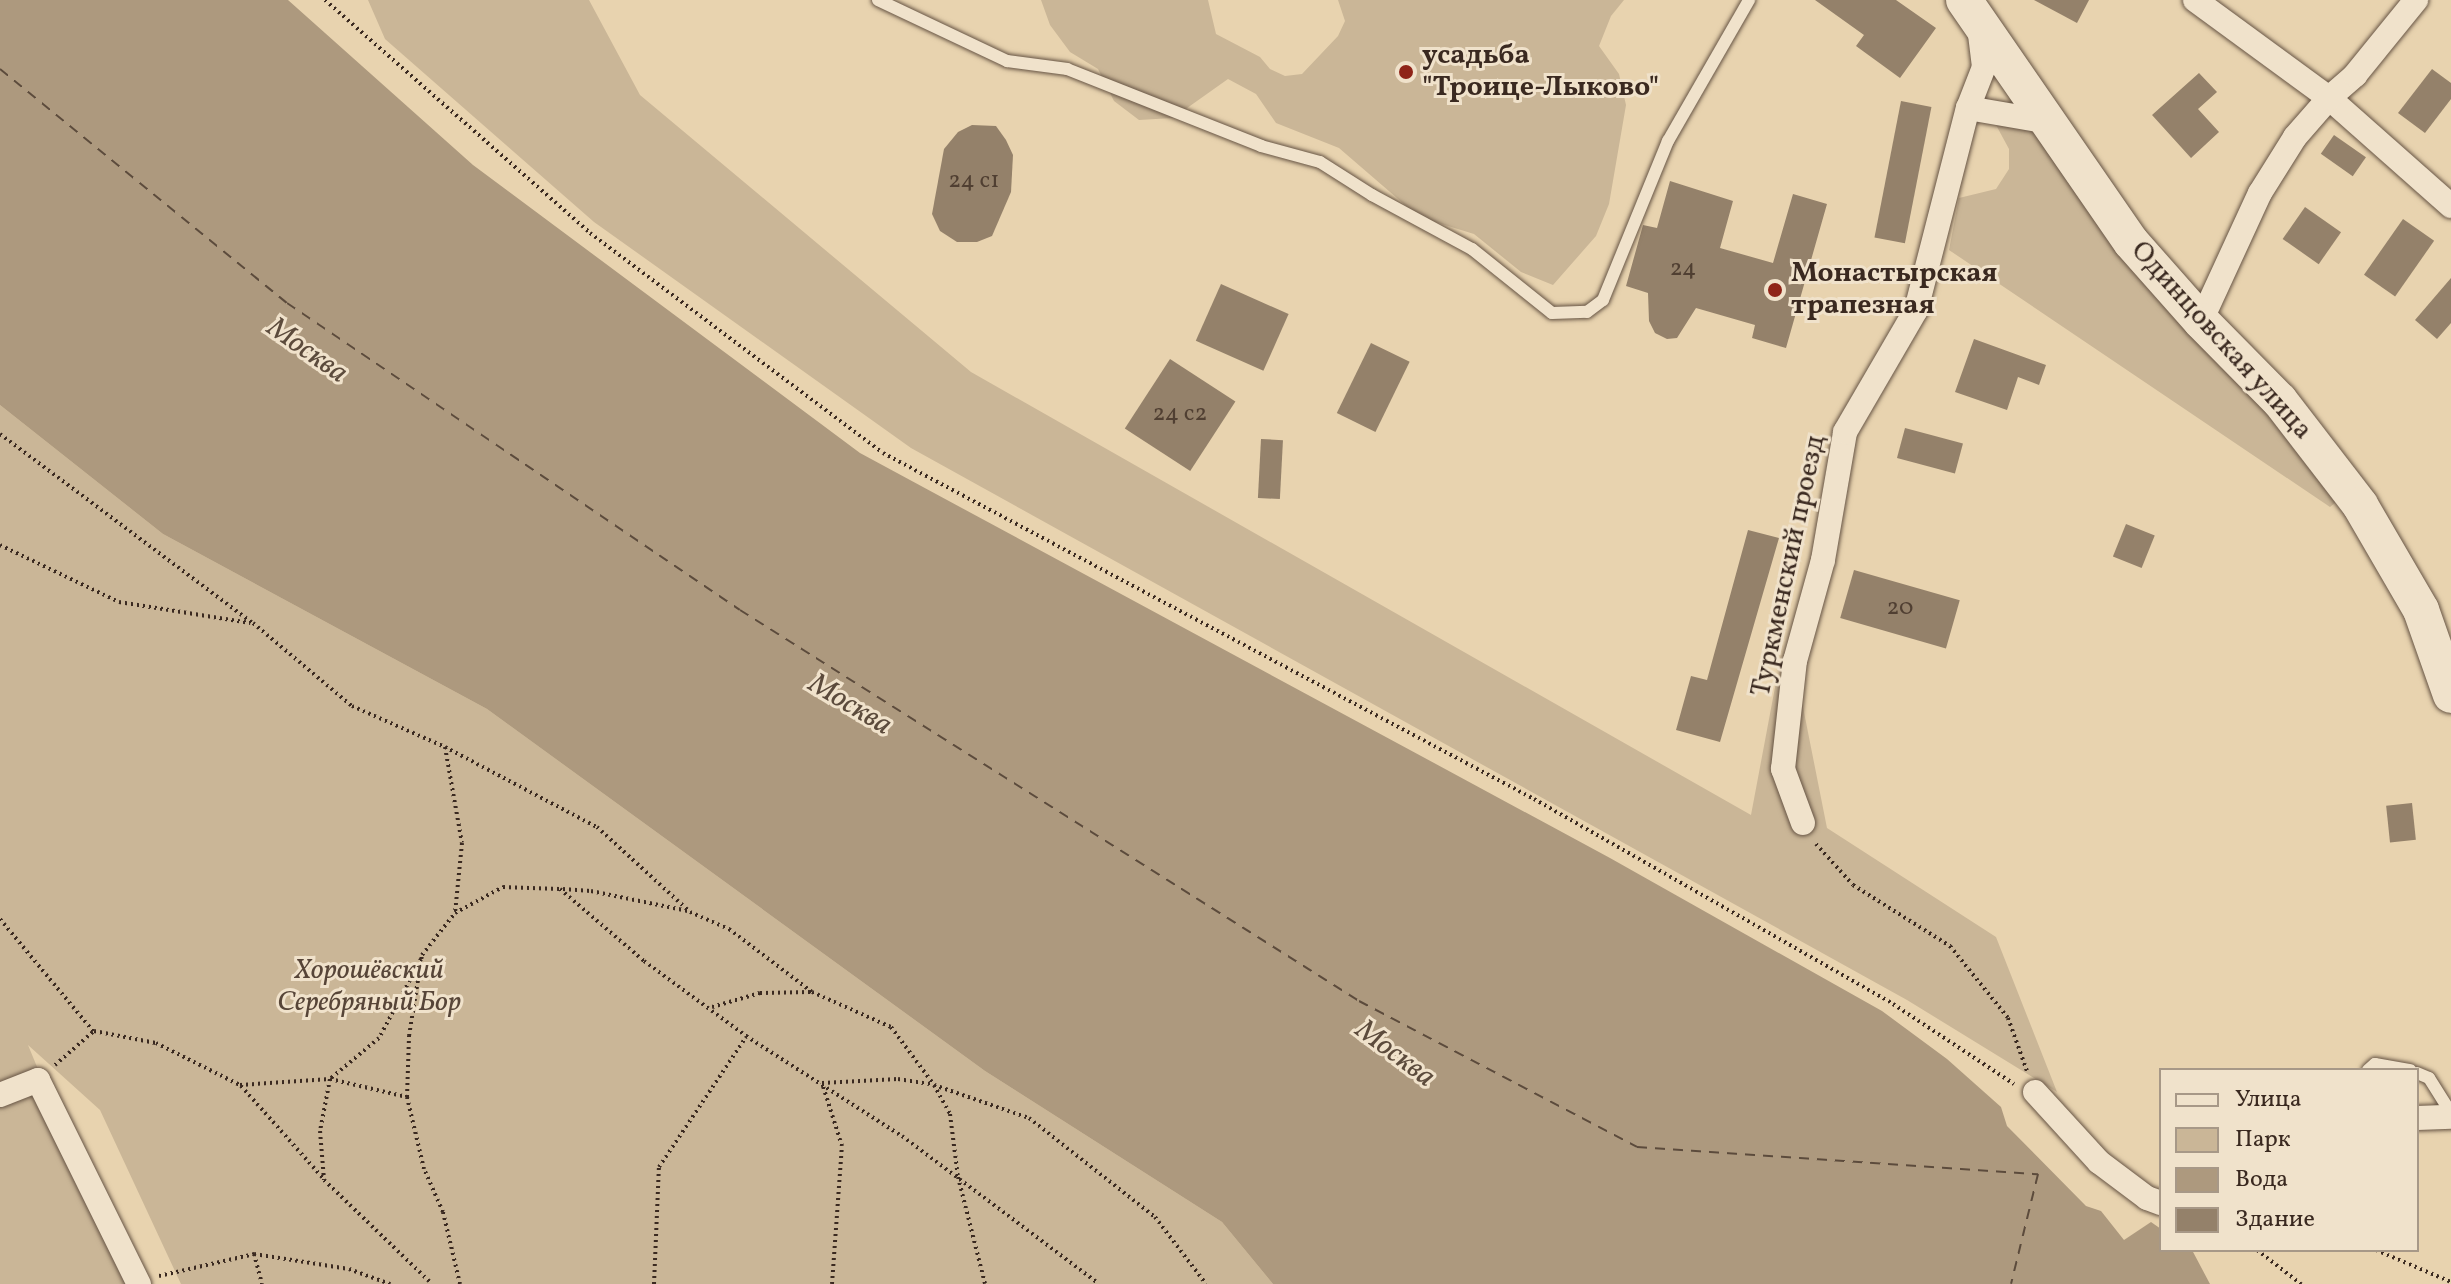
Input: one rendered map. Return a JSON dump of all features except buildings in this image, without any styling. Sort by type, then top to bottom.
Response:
[{"type":"street","points":[[2195,0],[2329,98],[2451,206]]},
{"type":"street","points":[[2201,321],[2260,193],[2295,137],[2329,98],[2355,75],[2416,0]]},
{"type":"street","name":"Туркменский проезд","points":[[1803,823],[1783,769],[1795,661],[1823,560],[1845,432],[1916,310],[1968,108],[1984,67],[1982,37],[1968,6]]},
{"type":"street","name":"Одинцовская улица","points":[[1968,6],[2131,242],[2201,321],[2280,401],[2360,505],[2421,610],[2451,695]]},
{"type":"street","points":[[1968,108],[2049,122]]},
{"type":"street","points":[[0,1095],[38,1080],[138,1283]]},
{"type":"street","points":[[2035,1092],[2099,1162],[2147,1198],[2159,1202]]},
{"type":"street","points":[[2419,1118],[2451,1115]]},
{"type":"lane","points":[[878,0],[1007,61],[1067,69],[1261,146],[1320,162],[1372,195],[1472,249],[1552,313],[1587,312],[1603,300],[1668,141],[1749,0]]},
{"type":"lane","points":[[2370,1068],[2375,1064],[2398,1068]]},
{"type":"lane","points":[[2419,1074],[2429,1078],[2451,1115]]},
{"type":"path","points":[[325,0],[590,233],[883,453],[1534,799],[1893,1004],[2006,1080],[2035,1092]]},
{"type":"path","points":[[0,434],[253,623],[352,706],[445,747],[597,827],[690,912]]},
{"type":"path","points":[[0,545],[119,602],[253,623]]},
{"type":"path","points":[[445,747],[462,843],[455,913]]},
{"type":"path","points":[[1803,823],[1817,846],[1853,885],[1950,946],[2008,1018],[2035,1092]]},
{"type":"path","points":[[324,1180],[320,1131],[330,1079],[379,1038],[422,955],[455,913],[503,887],[591,891],[690,912],[729,929],[812,992],[891,1027],[934,1085],[950,1114],[958,1177],[985,1284]]},
{"type":"path","points":[[560,889],[644,961],[711,1007],[746,1036],[822,1083],[958,1177],[1099,1284]]},
{"type":"path","points":[[0,919],[94,1031],[156,1043],[240,1085],[324,1180],[432,1284]]},
{"type":"path","points":[[422,955],[409,1036],[407,1097],[424,1169],[443,1212],[460,1284]]},
{"type":"path","points":[[711,1007],[760,993],[812,992]]},
{"type":"path","points":[[38,1080],[94,1031]]},
{"type":"path","points":[[654,1284],[659,1167],[746,1036]]},
{"type":"path","points":[[240,1085],[330,1079],[407,1097]]},
{"type":"path","points":[[822,1083],[898,1079],[934,1085],[1029,1118],[1155,1217],[1206,1284]]},
{"type":"path","points":[[822,1083],[842,1146],[832,1284]]},
{"type":"path","points":[[2260,1252],[2301,1284]]},
{"type":"path","points":[[2380,1252],[2446,1282]]},
{"type":"path","points":[[138,1283],[254,1254],[349,1269],[390,1284]]},
{"type":"path","points":[[254,1254],[262,1284]]},
{"type":"green space","points":[[368,0],[589,0],[640,95],[971,372],[1751,815],[1776,682],[1800,692],[1827,828],[1996,937],[2057,1092],[1907,1000],[911,448],[594,222],[385,39]]},
{"type":"green space","points":[[1041,0],[1208,0],[1216,34],[1260,57],[1270,69],[1285,76],[1302,74],[1338,36],[1345,21],[1338,0],[1624,0],[1611,16],[1599,46],[1619,74],[1626,105],[1609,204],[1596,236],[1553,285],[1521,272],[1474,234],[1419,217],[1339,148],[1276,123],[1256,94],[1228,79],[1173,118],[1139,120],[1114,101],[1098,69],[1070,52],[1050,25]]},
{"type":"green space","points":[[1996,125],[2027,125],[2059,158],[2277,412],[2342,497],[2330,507],[1949,250],[1959,198],[1996,189],[2009,169],[2009,149]]},
{"type":"green space","name":"Хорошёвский Серебряный Бор","points":[[0,405],[163,534],[487,709],[985,1071],[1222,1222],[1273,1284],[181,1284],[100,1110],[28,1045],[127,1284],[0,1284]]},
{"type":"water","name":"Москва","points":[[0,0],[288,0],[473,165],[860,453],[1610,858],[1882,1011],[1947,1059],[2001,1107],[2007,1126],[2086,1206],[2101,1211],[2124,1240],[2151,1222],[2159,1228],[2159,1252],[2193,1252],[2210,1284],[1273,1284],[1222,1222],[985,1071],[487,709],[163,534],[0,405]]},
{"type":"ferry route","points":[[0,69],[287,303],[740,610],[1359,1001],[1637,1147],[2038,1174],[2011,1284]]},
{"type":"place","name":"усадьба \"Троице-Лыково\"","points":[[1406,72]]},
{"type":"place","name":"Монастырская трапезная","points":[[1775,290]]}]
